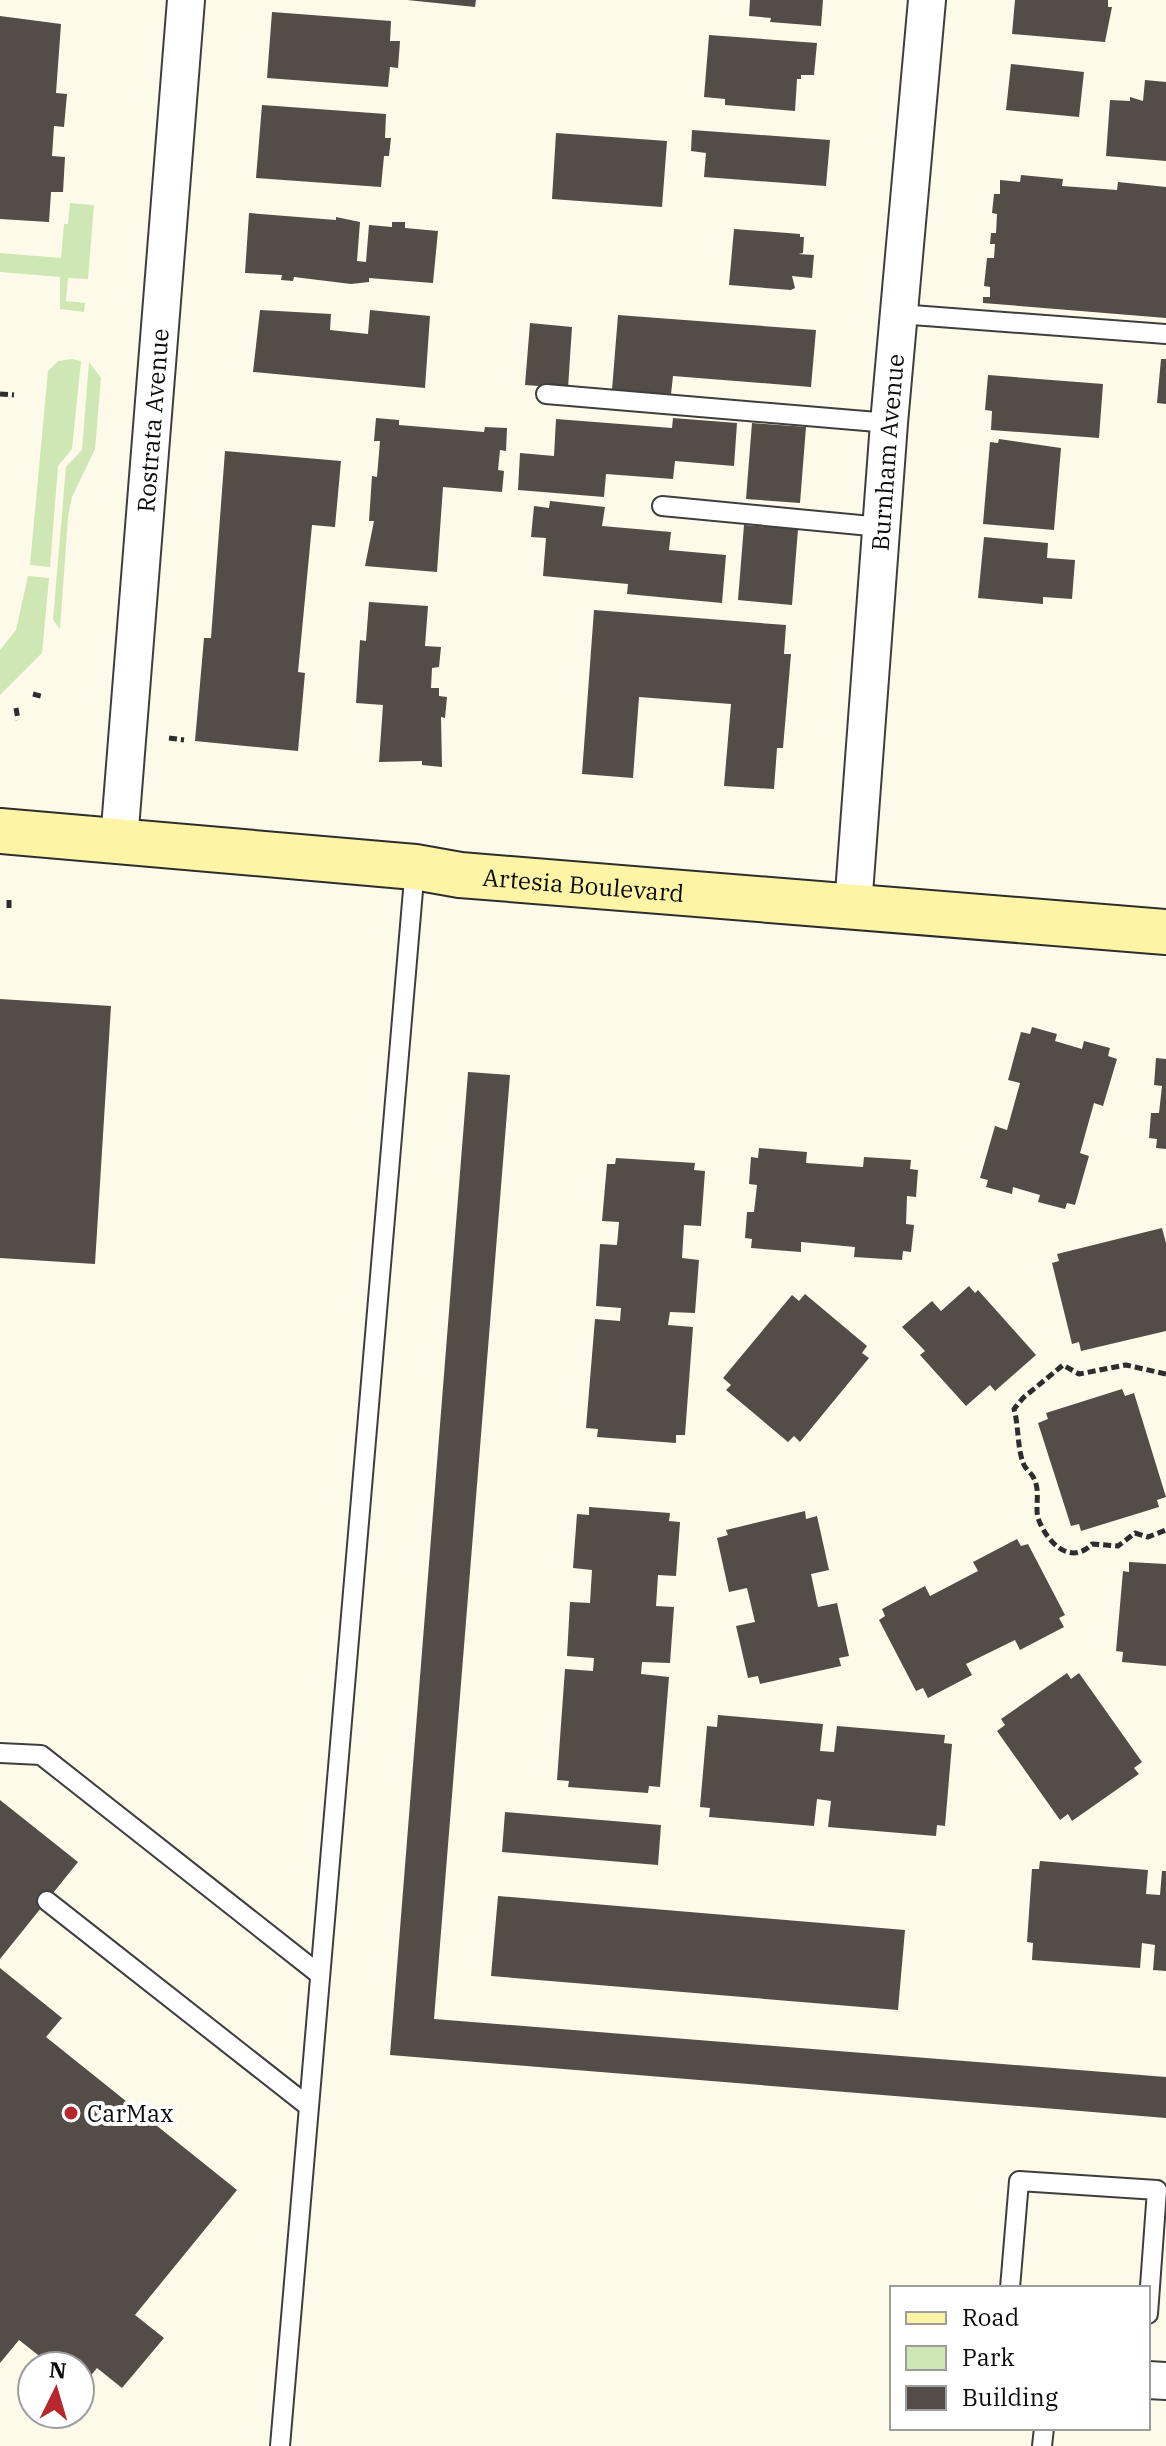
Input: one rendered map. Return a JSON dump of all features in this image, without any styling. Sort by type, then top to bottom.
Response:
[{"type":"main road","name":"Artesia Boulevard","points":[[0,831],[415,867],[460,875],[1166,932]]},
{"type":"street","name":"Rostrata Avenue","points":[[119,841],[186,0]]},
{"type":"street","name":"Burnham Avenue","points":[[853,907],[889,423],[927,0]]},
{"type":"lane","points":[[899,314],[1166,334]]},
{"type":"lane","points":[[546,394],[889,423]]},
{"type":"lane","points":[[662,506],[881,527]]},
{"type":"lane","points":[[280,2446],[415,867]]},
{"type":"lane","points":[[0,1753],[41,1755],[319,1974]]},
{"type":"lane","points":[[47,1901],[308,2106]]},
{"type":"lane","points":[[1010,2286],[1019,2181],[1157,2190],[1150,2286]]},
{"type":"path","points":[[0,394],[14,395]]},
{"type":"path","points":[[33,694],[44,697]]},
{"type":"path","points":[[16,708],[18,720]]},
{"type":"path","points":[[169,738],[184,740]]},
{"type":"path","points":[[9,898],[9,908]]},
{"type":"path","points":[[1166,1374],[1126,1365],[1079,1374],[1063,1365],[1014,1409],[1024,1466],[1034,1477],[1038,1490],[1037,1516],[1059,1550],[1073,1554],[1085,1551],[1092,1544],[1118,1546],[1135,1533],[1148,1537],[1166,1530]]},
{"type":"green space","points":[[70,203],[94,205],[88,279],[68,278],[66,301],[85,303],[84,312],[60,309],[60,277],[0,272],[0,253],[61,258],[64,224],[68,224]]},
{"type":"green space","points":[[58,361],[81,361],[72,449],[58,466],[50,567],[30,565],[48,371]]},
{"type":"green space","points":[[89,362],[101,378],[95,449],[72,497],[68,517],[60,629],[53,620],[66,467],[82,450]]},
{"type":"green space","points":[[28,576],[49,578],[42,653],[0,695],[0,650],[16,630]]},
{"type":"building","points":[[407,0],[476,0],[475,7]]},
{"type":"building","points":[[750,0],[823,0],[821,26],[770,22],[771,18],[749,16]]},
{"type":"building","points":[[1015,0],[1108,0],[1108,7],[1112,7],[1105,42],[1012,34]]},
{"type":"building","points":[[272,12],[391,21],[390,41],[400,41],[398,68],[390,67],[388,87],[267,78]]},
{"type":"building","points":[[0,16],[61,24],[56,93],[67,94],[64,127],[54,126],[52,156],[65,157],[63,192],[51,192],[49,222],[0,219]]},
{"type":"building","points":[[709,35],[817,43],[814,75],[801,75],[801,79],[797,79],[795,111],[725,105],[725,99],[704,97]]},
{"type":"building","points":[[1011,64],[1084,72],[1079,117],[1006,110]]},
{"type":"building","points":[[1145,80],[1166,82],[1166,161],[1106,156],[1110,100],[1130,101],[1130,97],[1143,101]]},
{"type":"building","points":[[262,105],[386,114],[385,138],[391,138],[389,156],[384,156],[381,187],[256,178]]},
{"type":"building","points":[[692,130],[830,140],[826,186],[704,177],[706,153],[691,151]]},
{"type":"building","points":[[556,133],[667,141],[662,207],[552,199]]},
{"type":"building","points":[[1021,175],[1063,179],[1062,186],[1117,190],[1118,182],[1166,187],[1166,318],[983,303],[983,297],[990,297],[990,287],[984,286],[987,258],[994,258],[995,244],[990,244],[991,233],[996,233],[997,214],[992,213],[994,194],[1000,194],[1000,180],[1020,182]]},
{"type":"building","points":[[249,213],[336,220],[336,217],[360,222],[357,261],[366,262],[369,225],[392,227],[392,222],[405,222],[405,228],[438,231],[433,283],[369,278],[369,282],[351,284],[294,277],[293,281],[281,280],[282,275],[245,273]]},
{"type":"building","points":[[734,229],[800,234],[804,237],[803,253],[798,254],[814,255],[812,278],[792,276],[795,288],[791,290],[729,285]]},
{"type":"building","points":[[260,310],[331,314],[330,330],[368,334],[370,310],[430,316],[425,388],[253,372]]},
{"type":"building","points":[[618,315],[816,330],[811,387],[673,376],[671,394],[612,390]]},
{"type":"building","points":[[530,323],[572,327],[568,388],[525,385]]},
{"type":"building","points":[[1161,359],[1166,359],[1166,404],[1157,403]]},
{"type":"building","points":[[988,375],[1103,384],[1099,438],[991,430],[992,411],[985,410]]},
{"type":"building","points":[[376,418],[399,420],[399,425],[484,432],[485,427],[507,428],[506,451],[500,450],[498,470],[504,471],[502,492],[443,487],[437,572],[365,566],[374,521],[369,521],[372,476],[377,477],[380,441],[374,441]]},
{"type":"building","points":[[673,418],[737,423],[734,466],[675,461],[673,479],[606,474],[604,497],[518,490],[520,453],[554,456],[556,419],[672,428]]},
{"type":"building","points":[[752,423],[806,427],[800,503],[746,499]]},
{"type":"building","points":[[999,439],[1061,448],[1054,530],[983,524],[990,442],[998,443]]},
{"type":"building","points":[[225,451],[341,461],[335,527],[312,525],[298,672],[305,673],[298,751],[195,741],[204,638],[211,638]]},
{"type":"building","points":[[550,501],[605,507],[602,526],[671,532],[669,550],[726,555],[722,603],[627,594],[628,584],[543,576],[546,538],[531,537],[534,506],[549,508]]},
{"type":"building","points":[[744,525],[798,529],[792,605],[738,600]]},
{"type":"building","points":[[984,537],[1048,543],[1047,558],[1075,560],[1072,599],[1043,597],[1043,604],[978,598]]},
{"type":"building","points":[[369,602],[428,606],[425,646],[441,647],[439,667],[432,668],[431,688],[439,688],[439,696],[447,697],[445,718],[441,717],[442,767],[422,765],[422,761],[379,762],[383,705],[356,703],[360,640],[366,641]]},
{"type":"building","points":[[594,610],[786,625],[784,654],[791,654],[783,748],[777,748],[774,789],[724,786],[731,704],[639,697],[633,778],[582,774]]},
{"type":"building","points":[[0,999],[111,1006],[95,1264],[0,1258]]},
{"type":"building","points":[[1032,1027],[1057,1034],[1055,1041],[1082,1049],[1084,1041],[1110,1048],[1108,1056],[1117,1059],[1103,1106],[1094,1103],[1080,1153],[1089,1156],[1075,1205],[1067,1203],[1065,1209],[1038,1202],[1040,1195],[1013,1187],[1012,1194],[986,1187],[988,1180],[980,1178],[995,1126],[1007,1130],[1020,1083],[1008,1080],[1021,1032],[1030,1034]]},
{"type":"building","points":[[1156,1058],[1166,1059],[1166,1149],[1156,1148],[1157,1139],[1149,1138],[1151,1113],[1159,1113],[1162,1086],[1154,1085]]},
{"type":"building","points":[[468,1072],[510,1075],[434,2019],[1166,2077],[1166,2118],[390,2055]]},
{"type":"building","points":[[759,1148],[807,1152],[806,1163],[863,1167],[864,1157],[911,1160],[910,1169],[918,1170],[916,1197],[907,1196],[906,1224],[914,1225],[911,1252],[903,1251],[902,1260],[854,1257],[855,1247],[801,1242],[801,1252],[751,1248],[752,1239],[745,1238],[747,1212],[754,1212],[757,1185],[749,1184],[751,1157],[758,1158]]},
{"type":"building","points":[[616,1158],[695,1163],[694,1170],[705,1171],[701,1226],[684,1225],[682,1258],[699,1260],[695,1313],[670,1312],[668,1325],[693,1327],[685,1435],[676,1435],[676,1443],[597,1437],[598,1429],[586,1428],[595,1319],[620,1321],[621,1308],[596,1306],[600,1244],[617,1245],[619,1222],[602,1221],[607,1164],[615,1164]]},
{"type":"building","points":[[1162,1228],[1166,1243],[1166,1331],[1081,1351],[1079,1342],[1072,1344],[1052,1263],[1059,1261],[1057,1254]]},
{"type":"building","points":[[969,1286],[975,1293],[978,1290],[1036,1355],[995,1391],[990,1385],[966,1406],[920,1355],[925,1351],[902,1327],[932,1301],[941,1311]]},
{"type":"building","points":[[805,1294],[867,1346],[862,1353],[869,1358],[800,1442],[794,1436],[788,1442],[726,1390],[731,1385],[723,1378],[792,1295],[799,1301]]},
{"type":"building","points":[[1122,1389],[1125,1396],[1134,1393],[1166,1497],[1157,1500],[1159,1507],[1081,1531],[1079,1524],[1071,1526],[1038,1423],[1048,1419],[1046,1413]]},
{"type":"building","points":[[589,1507],[670,1513],[669,1521],[680,1522],[676,1576],[658,1575],[656,1606],[674,1607],[670,1663],[642,1662],[641,1674],[669,1677],[660,1787],[649,1786],[648,1793],[568,1787],[569,1781],[557,1780],[565,1669],[593,1671],[594,1658],[567,1656],[570,1602],[590,1603],[592,1570],[573,1568],[577,1514],[589,1515]]},
{"type":"building","points":[[805,1511],[806,1519],[817,1516],[829,1570],[811,1574],[818,1607],[837,1603],[849,1656],[839,1658],[841,1666],[760,1684],[758,1676],[748,1678],[736,1626],[755,1622],[747,1588],[729,1592],[717,1538],[728,1535],[726,1530]]},
{"type":"building","points":[[1017,1539],[1021,1546],[1028,1544],[1065,1615],[1059,1618],[1064,1627],[1020,1650],[1015,1640],[966,1664],[972,1675],[928,1698],[923,1688],[916,1691],[879,1620],[885,1616],[882,1609],[925,1586],[930,1596],[978,1571],[973,1562]]},
{"type":"building","points":[[1129,1562],[1166,1564],[1166,1666],[1122,1662],[1123,1652],[1116,1651],[1123,1571],[1129,1572]]},
{"type":"building","points":[[1067,1673],[1071,1679],[1079,1673],[1142,1762],[1134,1768],[1139,1774],[1072,1821],[1068,1814],[1060,1820],[997,1731],[1005,1725],[1001,1719]]},
{"type":"building","points":[[718,1715],[823,1724],[820,1751],[834,1752],[837,1726],[945,1735],[944,1743],[952,1744],[945,1826],[937,1825],[936,1836],[828,1827],[831,1801],[817,1799],[814,1826],[709,1817],[710,1808],[700,1807],[707,1726],[717,1727]]},
{"type":"building","points":[[0,1800],[78,1862],[0,1959]]},
{"type":"building","points":[[505,1812],[661,1825],[658,1865],[502,1852]]},
{"type":"building","points":[[1040,1861],[1148,1870],[1146,1894],[1160,1895],[1162,1871],[1166,1871],[1166,1971],[1153,1970],[1155,1945],[1142,1943],[1140,1968],[1032,1960],[1033,1943],[1027,1942],[1032,1869],[1039,1869]]},
{"type":"building","points":[[498,1896],[905,1930],[898,2010],[491,1976]]},
{"type":"building","name":"CarMax","points":[[0,1968],[62,2018],[46,2037],[237,2190],[135,2315],[164,2338],[122,2388],[96,2369],[96,2350],[32,2350],[19,2340],[0,2363]]},
{"type":"place","name":"CarMax","points":[[71,2113]]}]
